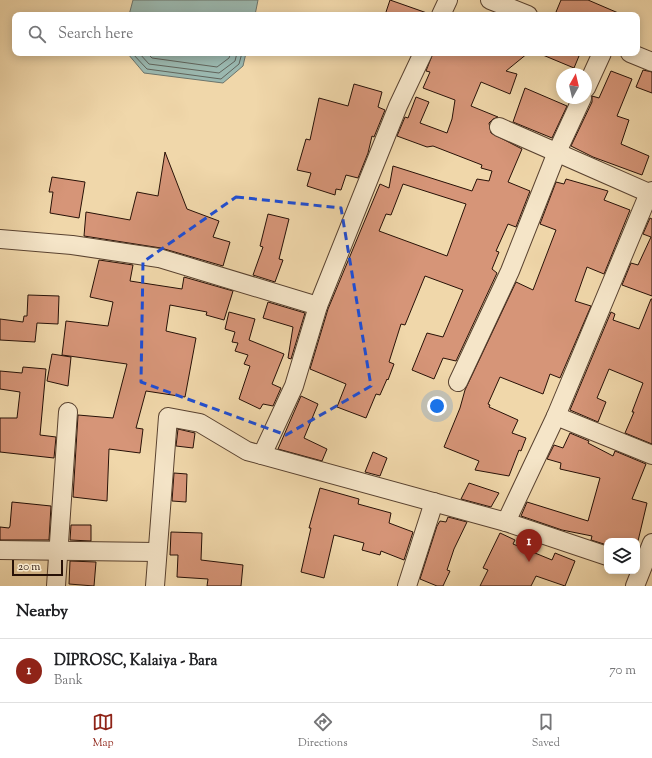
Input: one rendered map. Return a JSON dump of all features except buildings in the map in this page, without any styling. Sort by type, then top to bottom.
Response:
[{"type":"street","points":[[442,12],[448,0]]},
{"type":"street","points":[[490,0],[520,12]]},
{"type":"street","points":[[262,455],[294,386],[318,306],[398,106],[422,56]]},
{"type":"street","points":[[592,75],[601,56]]},
{"type":"street","points":[[637,56],[652,62]]},
{"type":"street","points":[[458,382],[510,271],[557,152],[579,104]]},
{"type":"street","points":[[499,127],[651,192],[556,416],[506,522]]},
{"type":"street","points":[[0,239],[72,245],[159,258],[318,306]]},
{"type":"street","points":[[56,586],[60,550],[68,412]]},
{"type":"street","points":[[556,416],[652,455]]},
{"type":"street","points":[[155,586],[168,417],[200,423],[247,450],[262,455],[506,522],[604,555]]},
{"type":"street","points":[[407,586],[434,502]]},
{"type":"street","points":[[635,586],[652,543]]},
{"type":"street","points":[[0,550],[157,552]]},
{"type":"highlighted area","points":[[236,197],[341,208],[371,386],[286,435],[141,382],[143,262]]},
{"type":"water","points":[[133,0],[258,0],[256,12],[130,12]]},
{"type":"water","points":[[130,56],[245,56],[243,66],[223,83],[144,73]]},
{"type":"place","name":"DIPROSC, Kalaiya - Bara","points":[[529,562]]}]
